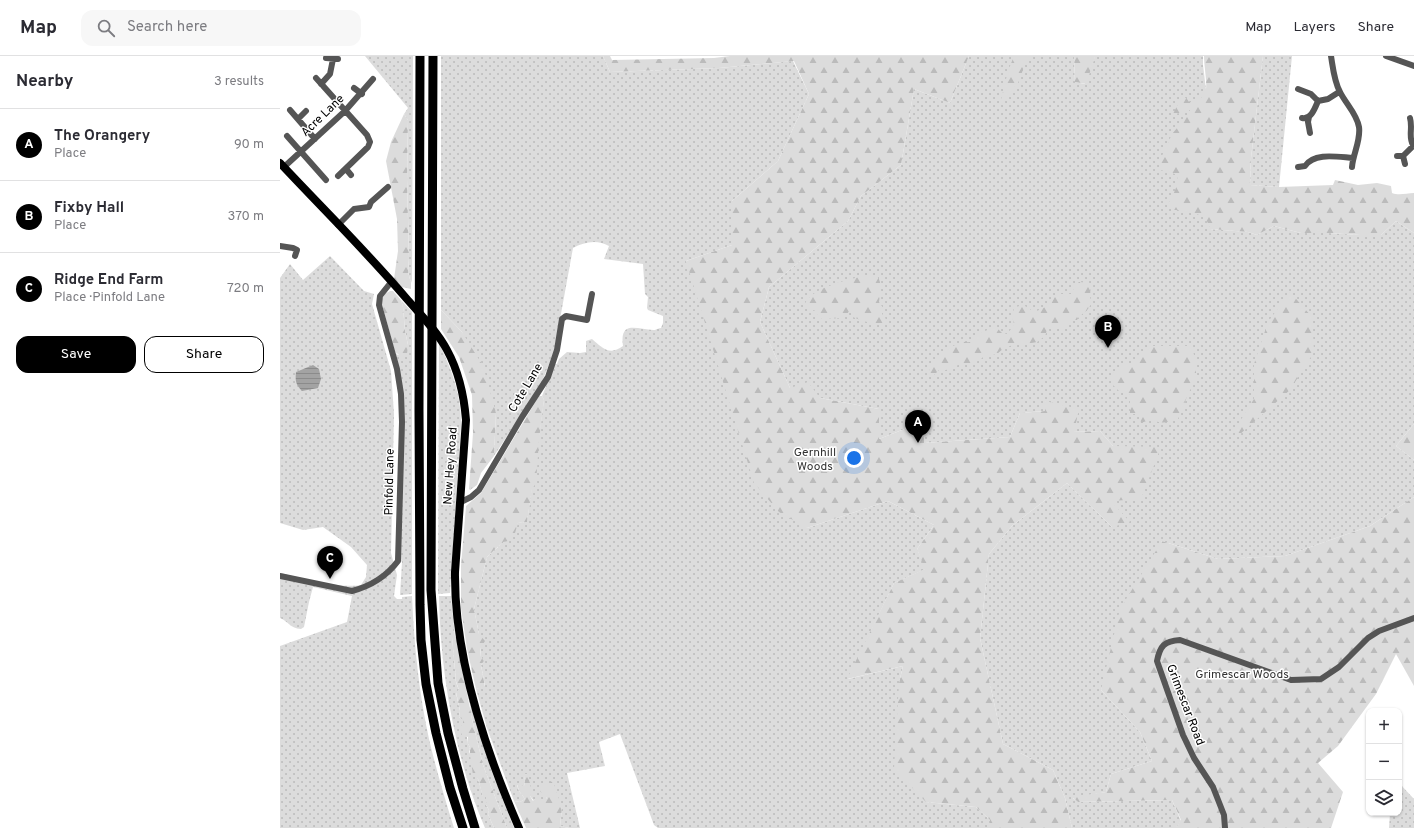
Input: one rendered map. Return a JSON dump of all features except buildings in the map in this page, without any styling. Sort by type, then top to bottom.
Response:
[{"type":"highway","points":[[420,56],[420,605],[426,684],[436,733],[450,788],[463,828]]},
{"type":"highway","points":[[433,56],[431,568],[434,641],[438,683],[448,733],[475,828]]},
{"type":"main road","name":"New Hey Road","points":[[282,165],[392,281],[439,337],[447,349],[459,376],[465,404],[466,420],[455,583],[459,634],[480,720],[496,769],[519,828]]},
{"type":"street","points":[[1331,56],[1335,80],[1339,92],[1356,118],[1359,126],[1359,136],[1352,167]]},
{"type":"street","points":[[1386,56],[1413,64]]},
{"type":"street","points":[[321,84],[330,74],[333,59]]},
{"type":"street","points":[[316,78],[368,135],[370,142],[368,147],[338,176]]},
{"type":"street","name":"Acre Lane","points":[[282,165],[301,152],[345,111],[362,94],[373,79]]},
{"type":"street","points":[[354,88],[362,94]]},
{"type":"street","points":[[1298,89],[1311,94],[1318,101]]},
{"type":"street","points":[[1310,133],[1308,122],[1309,117],[1318,101],[1328,99],[1339,92]]},
{"type":"street","points":[[290,110],[315,139]]},
{"type":"street","points":[[298,119],[306,111]]},
{"type":"street","points":[[1302,118],[1306,119],[1309,117]]},
{"type":"street","points":[[1405,164],[1400,156],[1414,145],[1411,141],[1412,127],[1410,118]]},
{"type":"street","points":[[287,136],[326,180]]},
{"type":"street","points":[[1298,166],[1306,169],[1312,159],[1316,158],[1335,156],[1353,158]]},
{"type":"street","points":[[346,169],[351,175]]},
{"type":"street","points":[[338,225],[354,209],[369,207],[371,202],[388,187]]},
{"type":"street","points":[[280,246],[297,250],[295,256]]},
{"type":"street","name":"Pinfold Lane","points":[[280,576],[352,591],[362,589],[382,578],[390,572],[398,560],[402,422],[401,394],[397,369],[379,305],[380,296],[392,281]]},
{"type":"street","name":"Cote Lane","points":[[461,502],[479,490],[522,417],[545,382],[557,350],[562,319],[566,316],[587,320],[592,294]]},
{"type":"street","name":"Grimescar Road","points":[[1225,828],[1224,815],[1213,787],[1194,758],[1183,735],[1157,661],[1159,650],[1169,641],[1180,640],[1291,680],[1321,679],[1339,667],[1368,638],[1379,631],[1414,618]]},
{"type":"green space","points":[[365,56],[413,56],[411,283],[408,272],[408,120],[404,114],[408,108]]},
{"type":"green space","points":[[441,56],[603,56],[610,72],[719,68],[793,61],[809,94],[778,161],[732,201],[732,245],[686,261],[807,528],[888,501],[934,525],[917,549],[926,569],[894,583],[848,679],[903,666],[899,683],[926,802],[976,807],[990,820],[990,828],[658,828],[654,825],[620,734],[599,742],[605,766],[567,773],[580,828],[560,826],[562,808],[547,797],[546,799],[535,799],[534,801],[530,796],[524,775],[524,786],[517,785],[519,791],[525,799],[520,802],[514,801],[487,728],[476,689],[485,686],[481,665],[484,661],[481,657],[479,634],[474,609],[487,557],[498,547],[518,523],[527,522],[544,400],[542,396],[555,364],[557,364],[559,359],[567,352],[586,352],[586,341],[592,339],[606,350],[610,351],[618,349],[623,346],[624,332],[627,329],[637,328],[655,330],[661,328],[663,316],[648,310],[647,308],[648,297],[645,294],[643,264],[604,259],[609,246],[600,243],[591,242],[573,248],[554,352],[541,384],[494,456],[496,413],[462,332],[441,310]]},
{"type":"green space","name":"Gernhill Woods","points":[[603,56],[610,56],[612,60],[714,58],[730,56],[969,56],[950,103],[914,89],[901,165],[861,196],[848,221],[769,287],[760,322],[790,388],[808,382],[820,398],[879,409],[879,439],[925,421],[924,443],[1010,437],[1020,413],[1045,411],[1045,401],[1079,409],[1074,432],[1100,431],[1113,446],[1161,447],[1141,499],[1111,501],[1130,522],[1112,527],[1067,483],[1012,526],[989,554],[980,638],[1003,744],[1053,770],[1065,798],[1072,828],[990,828],[990,820],[976,807],[926,802],[894,769],[899,683],[903,666],[847,679],[894,583],[925,569],[917,549],[934,525],[888,501],[807,528],[779,512],[754,483],[686,261],[732,245],[732,201],[778,161],[809,94],[794,61],[719,68],[610,72]]},
{"type":"green space","points":[[969,56],[1074,56],[1075,82],[1085,84],[1095,56],[1203,56],[1211,130],[1210,229],[1248,232],[1257,235],[1274,226],[1301,233],[1381,235],[1396,221],[1414,233],[1414,424],[1396,446],[1414,460],[1414,497],[1370,526],[1285,556],[1218,559],[1162,541],[1101,690],[1140,732],[1152,761],[1111,774],[1106,792],[1073,798],[1078,802],[1172,800],[1181,821],[1176,828],[1072,828],[1065,798],[1053,770],[1003,744],[980,638],[989,554],[1012,526],[1067,483],[1112,527],[1110,501],[1113,446],[1100,431],[1073,432],[1045,401],[1045,411],[1020,413],[1010,437],[924,443],[925,421],[879,439],[879,409],[820,398],[790,388],[760,322],[769,287],[848,221],[861,196],[901,165],[914,89],[950,103]]},
{"type":"green space","points":[[1014,56],[1027,56],[1027,59],[1018,83],[1004,102],[1001,100],[1008,71]]},
{"type":"green space","points":[[1074,56],[1097,56],[1095,57],[1086,84],[1075,82]]},
{"type":"green space","points":[[1204,56],[1263,56],[1251,158],[1250,185],[1279,187],[1333,185],[1335,180],[1358,185],[1377,183],[1391,186],[1392,193],[1395,194],[1414,193],[1414,233],[1396,221],[1381,235],[1301,233],[1274,226],[1257,235],[1248,232],[1210,229],[1207,221],[1195,213],[1172,210],[1168,204],[1174,194],[1177,175],[1160,170],[1161,158],[1172,134],[1189,114],[1190,110],[1173,114],[1182,96],[1189,102],[1194,102],[1204,95],[1206,81]]},
{"type":"green space","points":[[1263,56],[1292,56],[1279,187],[1250,185],[1251,158]]},
{"type":"green space","points":[[404,114],[408,120],[408,272],[411,289],[402,287],[394,279],[398,251],[397,219],[386,161],[391,142]]},
{"type":"green space","points":[[330,256],[364,291],[374,294],[372,304],[391,371],[394,414],[391,553],[397,575],[394,596],[397,599],[402,599],[402,597],[412,596],[414,632],[425,722],[454,828],[280,828],[280,646],[347,622],[352,596],[313,587],[304,627],[301,629],[297,628],[280,618],[280,573],[342,586],[361,585],[366,577],[367,565],[351,547],[323,527],[303,530],[280,523],[280,278],[290,264],[303,280]]},
{"type":"green space","points":[[864,276],[877,276],[879,279],[881,289],[879,302],[883,308],[882,314],[886,321],[884,324],[872,323],[858,319],[852,316],[850,310],[844,318],[822,319],[818,317],[816,311],[807,308],[805,305],[813,294],[821,290],[840,282]]},
{"type":"green space","points":[[1079,282],[1089,283],[1091,288],[1091,305],[1077,320],[1069,320],[1064,328],[1048,327],[1045,336],[1037,342],[1026,344],[1019,343],[1004,348],[997,354],[983,357],[973,363],[958,365],[946,370],[939,370],[934,375],[930,375],[929,371],[931,366],[945,351],[962,342],[970,342],[974,336],[994,327],[1002,333],[1007,334],[1012,328],[1014,308],[1023,306],[1035,312],[1051,304],[1055,296],[1059,294],[1071,294]]},
{"type":"green space","points":[[393,291],[401,300],[403,307],[408,345],[407,354],[404,358],[395,352],[381,301],[385,294]]},
{"type":"green space","points":[[1290,292],[1312,317],[1314,352],[1290,390],[1239,435],[1235,429],[1254,399],[1254,364],[1268,322]]},
{"type":"green space","points":[[401,300],[412,312],[412,594],[400,595],[404,430],[395,352],[398,355],[408,345]]},
{"type":"green space","points":[[441,310],[462,332],[483,366],[496,413],[494,456],[481,473],[477,485],[470,490],[473,433],[472,395],[459,357],[441,329]]},
{"type":"green space","points":[[439,343],[455,382],[461,413],[461,425],[450,593],[438,594]]},
{"type":"green space","points":[[1151,346],[1192,347],[1196,363],[1196,379],[1178,419],[1168,422],[1155,421],[1152,419],[1141,423],[1139,414],[1130,414],[1130,395],[1119,391],[1111,383],[1112,374],[1125,363],[1131,369],[1138,355]]},
{"type":"green space","points":[[539,396],[542,396],[544,400],[536,483],[532,489],[527,522],[518,523],[515,533],[508,541],[503,542],[487,557],[474,609],[479,634],[485,641],[480,649],[481,657],[484,661],[481,665],[485,687],[476,689],[467,649],[461,608],[461,566],[466,506],[481,493]]},
{"type":"green space","points":[[1414,424],[1414,460],[1396,446]]},
{"type":"green space","name":"Grimescar Woods","points":[[1414,497],[1414,686],[1396,654],[1376,694],[1338,746],[1318,763],[1343,792],[1331,828],[1176,828],[1181,820],[1172,800],[1078,802],[1072,797],[1106,792],[1111,774],[1152,761],[1140,732],[1101,690],[1120,609],[1162,541],[1218,559],[1285,556],[1370,526]]},
{"type":"green space","points":[[439,596],[451,596],[455,637],[452,637],[456,672],[455,675],[459,690],[456,693],[460,711],[459,717],[463,720],[470,747],[469,752],[472,757],[472,769],[478,779],[483,796],[486,797],[486,805],[489,810],[488,814],[494,828],[485,828],[465,773],[458,744],[451,714],[442,654]]},
{"type":"green space","points":[[453,636],[456,637],[471,715],[483,765],[507,828],[494,828],[488,814],[489,810],[486,805],[486,797],[483,797],[478,779],[473,775],[468,737],[462,735],[459,727],[463,724],[463,720],[459,717],[460,711],[456,692],[459,690],[455,675]]},
{"type":"green space","points":[[466,689],[492,772],[514,828],[507,828],[483,765]]},
{"type":"green space","points":[[524,774],[528,774],[532,793],[530,796],[533,801],[535,799],[546,799],[547,797],[540,791],[542,786],[553,781],[562,808],[560,826],[569,828],[526,828],[514,801],[520,802],[525,799],[519,791],[517,784],[524,786]]},
{"type":"green space","points":[[1402,786],[1414,799],[1414,828],[1389,828],[1390,816],[1402,816]]},
{"type":"shaded area","points":[[313,365],[319,369],[321,379],[318,388],[302,391],[296,383],[296,372]]},
{"type":"place","name":"Fixby Hall","points":[[1108,348]]},
{"type":"place","name":"The Orangery","points":[[918,443]]},
{"type":"place","name":"Ridge End Farm","points":[[330,579]]}]
